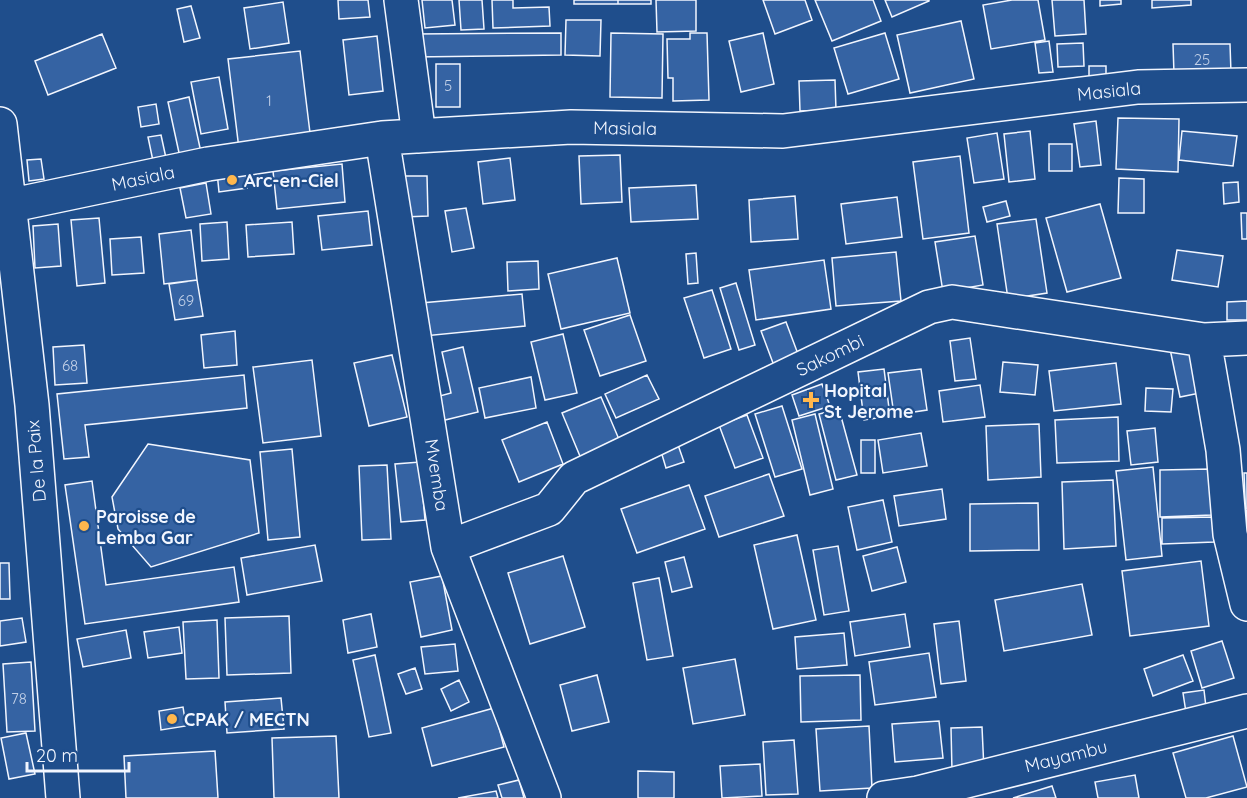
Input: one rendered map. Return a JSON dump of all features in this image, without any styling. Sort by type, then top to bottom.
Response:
[{"type":"street","points":[[401,0],[419,136]]},
{"type":"street","name":"Masiala","points":[[8,206],[208,164],[382,138],[571,127],[783,131],[1138,87],[1247,85]]},
{"type":"street","name":"De la Paix","points":[[0,124],[32,405],[63,798]]},
{"type":"street","name":"Mvemba","points":[[382,138],[448,547],[544,798]]},
{"type":"street","name":"Sakombi","points":[[448,547],[549,509],[574,478],[929,307],[952,302],[1204,340],[1247,338]]},
{"type":"street","points":[[1204,340],[1223,450],[1230,534],[1247,604]]},
{"type":"street","name":"Mayambu","points":[[884,798],[918,793],[1247,711]]},
{"type":"building","points":[[338,0],[368,0],[370,17],[339,19]]},
{"type":"building","points":[[422,0],[452,0],[455,25],[425,28]]},
{"type":"building","points":[[459,0],[482,0],[484,29],[461,30]]},
{"type":"building","points":[[492,0],[513,0],[513,8],[549,7],[550,26],[493,28]]},
{"type":"building","points":[[574,0],[618,0],[618,4],[574,4]]},
{"type":"building","points":[[618,0],[651,0],[651,4],[618,4]]},
{"type":"building","points":[[656,0],[696,0],[696,31],[657,32]]},
{"type":"building","points":[[763,0],[805,0],[812,20],[775,34]]},
{"type":"building","points":[[815,0],[873,0],[881,21],[832,41]]},
{"type":"building","points":[[885,0],[929,0],[929,1],[892,17]]},
{"type":"building","points":[[1012,0],[1038,0],[1045,40],[991,49],[983,5]]},
{"type":"building","points":[[1052,0],[1084,0],[1086,34],[1055,36]]},
{"type":"building","points":[[1100,0],[1121,0],[1121,4],[1100,6]]},
{"type":"building","points":[[1152,0],[1191,0],[1191,5],[1152,8]]},
{"type":"building","points":[[283,2],[289,43],[250,49],[244,8]]},
{"type":"building","points":[[191,6],[200,38],[184,42],[177,9]]},
{"type":"building","points":[[566,20],[601,20],[600,56],[565,55]]},
{"type":"building","points":[[961,21],[974,79],[910,93],[897,35]]},
{"type":"building","points":[[561,33],[561,55],[414,57],[414,34]]},
{"type":"building","points":[[611,33],[663,34],[662,98],[610,97]]},
{"type":"building","points":[[690,33],[707,33],[709,100],[673,101],[673,78],[668,78],[667,39],[690,39]]},
{"type":"building","points":[[763,33],[774,84],[741,92],[729,41]]},
{"type":"building","points":[[885,33],[899,79],[848,94],[834,48]]},
{"type":"building","points":[[102,34],[116,68],[48,95],[35,61]]},
{"type":"building","points":[[377,36],[383,91],[349,95],[343,40]]},
{"type":"building","points":[[1049,41],[1053,72],[1039,73],[1035,43]]},
{"type":"building","points":[[1083,43],[1084,66],[1058,67],[1057,44]]},
{"type":"building","points":[[1173,44],[1230,44],[1231,73],[1174,74]]},
{"type":"building","points":[[300,51],[311,141],[239,149],[228,59]]},
{"type":"building","points":[[436,64],[460,64],[460,107],[436,107]]},
{"type":"building","points":[[1089,66],[1106,66],[1106,84],[1089,84]]},
{"type":"building","points":[[219,77],[228,129],[201,134],[191,82]]},
{"type":"building","points":[[835,80],[836,110],[800,111],[799,81]]},
{"type":"building","points":[[189,97],[202,157],[181,162],[168,102]]},
{"type":"building","points":[[156,104],[159,124],[141,127],[138,107]]},
{"type":"building","points":[[1118,118],[1179,119],[1178,172],[1116,169]]},
{"type":"building","points":[[1096,121],[1101,165],[1080,167],[1074,124]]},
{"type":"building","points":[[1030,131],[1035,179],[1009,182],[1004,134]]},
{"type":"building","points":[[1182,131],[1237,136],[1233,166],[1179,160]]},
{"type":"building","points":[[997,133],[1004,179],[974,183],[967,138]]},
{"type":"building","points":[[161,135],[166,158],[153,161],[148,137]]},
{"type":"building","points":[[1049,144],[1072,144],[1072,171],[1049,171]]},
{"type":"building","points":[[620,155],[622,202],[581,204],[579,156]]},
{"type":"building","points":[[960,156],[969,233],[923,239],[913,162]]},
{"type":"building","points":[[510,158],[515,200],[483,204],[478,162]]},
{"type":"building","points":[[41,159],[44,179],[29,181],[27,160]]},
{"type":"building","points":[[342,164],[345,202],[277,209],[273,171]]},
{"type":"building","name":"Arc-en-Ciel","points":[[245,169],[247,188],[219,192],[217,172]]},
{"type":"building","points":[[403,176],[427,176],[428,216],[404,217]]},
{"type":"building","points":[[1119,178],[1144,179],[1144,213],[1118,213]]},
{"type":"building","points":[[1238,182],[1239,202],[1224,204],[1223,183]]},
{"type":"building","points":[[206,183],[211,214],[186,218],[180,188]]},
{"type":"building","points":[[696,185],[698,219],[631,222],[629,188]]},
{"type":"building","points":[[795,196],[798,239],[751,242],[749,200]]},
{"type":"building","points":[[897,197],[902,237],[846,244],[841,204]]},
{"type":"building","points":[[1006,201],[1010,216],[987,222],[983,207]]},
{"type":"building","points":[[1100,204],[1121,278],[1067,292],[1046,218]]},
{"type":"building","points":[[466,208],[474,248],[452,252],[445,211]]},
{"type":"building","points":[[368,211],[372,245],[322,250],[318,216]]},
{"type":"building","points":[[1241,213],[1247,213],[1247,239],[1242,239]]},
{"type":"building","points":[[99,218],[105,283],[77,286],[71,220]]},
{"type":"building","points":[[1036,219],[1047,293],[1008,299],[997,224]]},
{"type":"building","points":[[227,222],[229,259],[202,261],[200,224]]},
{"type":"building","points":[[292,222],[294,254],[248,257],[246,225]]},
{"type":"building","points":[[58,224],[61,266],[35,268],[33,226]]},
{"type":"building","points":[[191,230],[197,280],[164,284],[159,234]]},
{"type":"building","points":[[975,236],[983,285],[943,292],[935,242]]},
{"type":"building","points":[[141,237],[144,273],[112,275],[110,239]]},
{"type":"building","points":[[1177,250],[1223,256],[1218,287],[1172,280]]},
{"type":"building","points":[[896,252],[901,301],[836,306],[832,258]]},
{"type":"building","points":[[696,253],[698,283],[688,284],[686,254]]},
{"type":"building","points":[[617,258],[630,313],[561,329],[548,274]]},
{"type":"building","points":[[824,260],[831,309],[756,320],[749,270]]},
{"type":"building","points":[[538,261],[539,289],[508,291],[507,262]]},
{"type":"building","points":[[197,280],[203,316],[175,320],[169,284]]},
{"type":"building","points":[[736,283],[755,345],[739,350],[720,288]]},
{"type":"building","points":[[712,290],[731,349],[704,358],[684,298]]},
{"type":"building","points":[[522,294],[525,326],[424,336],[421,303]]},
{"type":"building","points":[[1247,301],[1247,320],[1227,320],[1227,302]]},
{"type":"building","points":[[630,315],[646,361],[600,376],[584,330]]},
{"type":"building","points":[[786,322],[801,362],[776,371],[761,331]]},
{"type":"building","points":[[235,331],[237,365],[204,368],[201,335]]},
{"type":"building","points":[[563,334],[577,393],[545,400],[531,342]]},
{"type":"building","points":[[970,338],[976,379],[955,381],[950,341]]},
{"type":"building","points":[[1188,340],[1200,393],[1180,397],[1169,344]]},
{"type":"building","points":[[84,345],[87,383],[55,385],[53,347]]},
{"type":"building","points":[[463,347],[478,412],[441,421],[436,397],[451,393],[442,352]]},
{"type":"building","points":[[392,355],[407,417],[369,426],[354,363]]},
{"type":"building","points":[[312,360],[321,436],[263,443],[253,367]]},
{"type":"building","points":[[1003,362],[1038,365],[1035,395],[1000,392]]},
{"type":"building","points":[[1116,363],[1121,404],[1054,411],[1049,371]]},
{"type":"building","points":[[884,369],[890,416],[864,420],[858,372]]},
{"type":"building","points":[[921,369],[927,410],[894,415],[888,373]]},
{"type":"building","points":[[244,375],[247,408],[85,425],[89,457],[64,459],[57,394]]},
{"type":"building","points":[[647,375],[659,399],[616,418],[605,394]]},
{"type":"building","points":[[531,377],[536,408],[485,418],[479,388]]},
{"type":"building","name":"Hopital St Jerome","points":[[822,384],[830,406],[799,416],[792,395]]},
{"type":"building","points":[[980,385],[985,417],[943,422],[939,391]]},
{"type":"building","points":[[1146,388],[1173,389],[1171,412],[1145,411]]},
{"type":"building","points":[[601,397],[621,444],[582,461],[562,413]]},
{"type":"building","points":[[782,406],[802,469],[775,477],[755,414]]},
{"type":"building","points":[[839,409],[857,475],[836,480],[819,414]]},
{"type":"building","points":[[815,414],[833,489],[810,495],[792,420]]},
{"type":"building","points":[[747,415],[763,458],[735,468],[719,425]]},
{"type":"building","points":[[1118,417],[1119,461],[1057,463],[1055,420]]},
{"type":"building","points":[[547,422],[563,464],[519,482],[502,440]]},
{"type":"building","points":[[1039,424],[1041,477],[988,480],[986,426]]},
{"type":"building","points":[[1155,428],[1158,462],[1131,465],[1127,431]]},
{"type":"building","points":[[921,433],[927,466],[883,473],[878,440]]},
{"type":"building","points":[[861,440],[875,440],[875,473],[861,473]]},
{"type":"building","points":[[677,442],[684,462],[666,468],[660,448]]},
{"type":"building","points":[[148,444],[250,460],[259,533],[151,567],[118,529],[112,497]]},
{"type":"building","points":[[292,449],[300,537],[268,540],[260,452]]},
{"type":"building","points":[[420,462],[425,520],[401,522],[395,464]]},
{"type":"building","points":[[387,465],[391,539],[362,540],[359,466]]},
{"type":"building","points":[[1153,467],[1162,556],[1126,560],[1116,471]]},
{"type":"building","points":[[1211,469],[1212,515],[1160,517],[1160,470]]},
{"type":"building","points":[[1244,473],[1247,473],[1247,522],[1246,522]]},
{"type":"building","points":[[769,474],[784,516],[719,537],[705,496]]},
{"type":"building","points":[[1113,480],[1116,546],[1064,549],[1062,482]]},
{"type":"building","name":"Paroisse de Lemba Gar","points":[[92,481],[106,585],[234,567],[239,602],[85,624],[65,485]]},
{"type":"building","points":[[689,485],[705,529],[637,553],[621,509]]},
{"type":"building","points":[[942,489],[946,519],[899,526],[894,496]]},
{"type":"building","points":[[883,500],[892,542],[857,550],[848,507]]},
{"type":"building","points":[[1038,503],[1039,550],[970,551],[970,504]]},
{"type":"building","points":[[1214,517],[1214,542],[1162,544],[1162,518]]},
{"type":"building","points":[[797,535],[816,620],[773,629],[754,545]]},
{"type":"building","points":[[315,545],[322,581],[247,595],[241,558]]},
{"type":"building","points":[[838,546],[849,611],[824,615],[813,550]]},
{"type":"building","points":[[897,547],[906,582],[872,591],[863,556]]},
{"type":"building","points":[[563,556],[585,627],[530,644],[508,573]]},
{"type":"building","points":[[684,557],[692,587],[672,592],[665,562]]},
{"type":"building","points":[[1201,561],[1209,626],[1130,636],[1122,571]]},
{"type":"building","points":[[0,563],[9,563],[10,599],[0,599]]},
{"type":"building","points":[[442,576],[452,630],[421,637],[410,582]]},
{"type":"building","points":[[659,578],[673,656],[647,660],[633,583]]},
{"type":"building","points":[[1082,584],[1092,635],[1004,651],[995,600]]},
{"type":"building","points":[[371,614],[377,647],[348,653],[343,620]]},
{"type":"building","points":[[905,614],[910,647],[855,656],[850,622]]},
{"type":"building","points":[[289,616],[291,673],[227,675],[225,618]]},
{"type":"building","points":[[22,618],[26,642],[0,646],[0,621]]},
{"type":"building","points":[[217,620],[219,678],[186,679],[183,622]]},
{"type":"building","points":[[959,621],[966,681],[941,684],[934,624]]},
{"type":"building","points":[[179,627],[182,653],[148,658],[144,632]]},
{"type":"building","points":[[126,630],[131,658],[83,667],[77,639]]},
{"type":"building","points":[[844,633],[847,665],[797,669],[795,637]]},
{"type":"building","points":[[1222,641],[1234,678],[1202,688],[1191,651]]},
{"type":"building","points":[[455,644],[458,671],[425,674],[421,647]]},
{"type":"building","points":[[929,653],[936,697],[875,705],[869,662]]},
{"type":"building","points":[[375,655],[391,733],[369,737],[353,660]]},
{"type":"building","points":[[1183,655],[1193,681],[1153,696],[1144,669]]},
{"type":"building","points":[[735,659],[745,715],[693,724],[683,668]]},
{"type":"building","points":[[31,662],[35,731],[7,732],[3,664]]},
{"type":"building","points":[[415,668],[422,689],[406,694],[398,674]]},
{"type":"building","points":[[597,675],[609,722],[572,731],[560,685]]},
{"type":"building","points":[[860,675],[861,720],[801,722],[800,676]]},
{"type":"building","points":[[459,680],[469,702],[451,711],[441,689]]},
{"type":"building","points":[[1204,690],[1207,716],[1187,719],[1183,693]]},
{"type":"building","points":[[281,698],[284,729],[227,733],[225,702]]},
{"type":"building","name":"CPAK / MECTN","points":[[183,707],[186,726],[161,730],[159,711]]},
{"type":"building","points":[[494,708],[504,747],[432,766],[422,728]]},
{"type":"building","points":[[939,721],[943,758],[895,762],[892,724]]},
{"type":"building","points":[[869,726],[872,788],[820,791],[816,729]]},
{"type":"building","points":[[982,727],[984,770],[952,771],[951,728]]},
{"type":"building","points":[[26,733],[35,774],[9,779],[1,738]]},
{"type":"building","points":[[336,736],[339,798],[274,798],[272,738]]},
{"type":"building","points":[[1233,736],[1247,787],[1206,798],[1186,798],[1173,753]]},
{"type":"building","points":[[794,740],[798,794],[766,795],[763,742]]},
{"type":"building","points":[[215,751],[218,798],[126,798],[124,756]]},
{"type":"building","points":[[760,764],[762,796],[722,798],[720,766]]},
{"type":"building","points":[[638,771],[674,772],[674,798],[638,798]]},
{"type":"building","points":[[1135,775],[1139,798],[1098,798],[1095,782]]},
{"type":"building","points":[[519,780],[524,798],[502,798],[498,785]]},
{"type":"building","points":[[1052,786],[1056,798],[1013,798]]},
{"type":"building","points":[[496,791],[498,798],[458,798]]},
{"type":"place","name":"Arc-en-Ciel","points":[[232,180]]},
{"type":"place","name":"Hopital St Jerome","points":[[811,400]]},
{"type":"place","name":"Paroisse de Lemba Gar","points":[[84,526]]},
{"type":"place","name":"CPAK / MECTN","points":[[172,719]]}]
